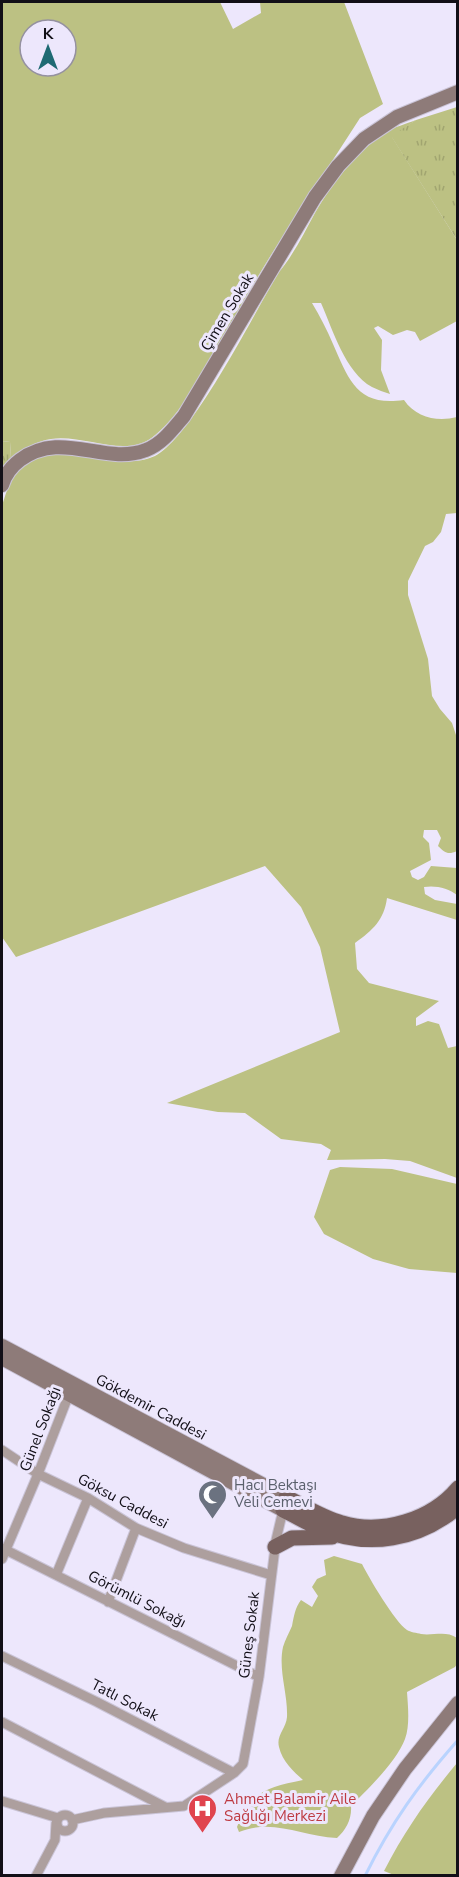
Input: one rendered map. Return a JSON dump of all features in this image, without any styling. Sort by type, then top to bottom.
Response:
[{"type":"main road","name":"Çimen Sokak","points":[[2,485],[4,478],[16,463],[30,453],[44,448],[61,446],[114,453],[135,453],[160,442],[184,416],[315,197],[338,166],[364,140],[397,117],[458,92]]},
{"type":"main road","name":"Gökdemir Caddesi","points":[[2,1346],[71,1390]]},
{"type":"main road","points":[[2,1358],[71,1390],[285,1504],[321,1529],[343,1536]]},
{"type":"main road","points":[[285,1504],[340,1523],[373,1527],[410,1521],[426,1514],[445,1501],[458,1488]]},
{"type":"main road","points":[[275,1547],[292,1538],[343,1536],[379,1540],[407,1535],[429,1527],[458,1507]]},
{"type":"main road","points":[[341,1875],[373,1816],[405,1769],[458,1703]]},
{"type":"street","name":"Günel Sokağı","points":[[3,1552],[38,1474],[71,1390]]},
{"type":"street","name":"Göksu Caddesi","points":[[2,1450],[38,1474],[88,1498],[136,1528],[184,1548],[271,1575]]},
{"type":"street","points":[[56,1575],[88,1498]]},
{"type":"street","name":"Güneş Sokak","points":[[234,1773],[243,1764],[259,1677],[275,1547],[285,1504]]},
{"type":"street","points":[[108,1602],[136,1528]]},
{"type":"street","name":"Görümlü Sokağı","points":[[3,1552],[56,1575],[259,1677]]},
{"type":"street","name":"Tatlı Sokak","points":[[2,1656],[234,1773]]},
{"type":"street","points":[[2,1722],[167,1808]]},
{"type":"street","points":[[72,1820],[104,1813],[184,1806],[234,1773]]},
{"type":"street","points":[[2,1801],[57,1821]]},
{"type":"street","points":[[55,1840],[73,1825],[72,1820],[66,1815],[57,1821]]},
{"type":"street","points":[[57,1821],[60,1830],[68,1831]]},
{"type":"street","points":[[36,1875],[55,1840],[57,1821]]},
{"type":"green space","points":[[2,2],[220,2],[233,29],[261,13],[260,2],[344,2],[383,104],[360,118],[264,266],[206,369],[178,410],[164,427],[150,439],[139,444],[115,446],[76,439],[51,439],[30,446],[11,459],[10,442],[2,441]]},
{"type":"green space","points":[[458,107],[457,240],[391,136],[416,120]]},
{"type":"green space","points":[[416,120],[392,137],[457,240],[457,321],[420,341],[415,332],[407,330],[393,335],[378,326],[374,328],[382,340],[381,370],[390,394],[372,387],[354,371],[341,350],[321,303],[312,303],[344,369],[357,388],[365,395],[388,401],[404,400],[421,415],[435,419],[457,417],[457,513],[446,514],[441,532],[433,542],[425,546],[408,581],[408,595],[428,659],[432,696],[452,723],[458,741],[457,851],[445,852],[438,846],[441,838],[437,830],[424,830],[423,837],[429,843],[431,860],[410,871],[412,877],[418,880],[424,877],[431,866],[457,868],[457,895],[442,888],[424,887],[425,894],[435,900],[457,904],[457,920],[387,898],[386,906],[377,924],[355,943],[357,969],[369,983],[439,1001],[416,1018],[416,1026],[428,1021],[439,1024],[448,1048],[457,1046],[457,1178],[410,1161],[327,1160],[331,1150],[321,1144],[281,1139],[245,1113],[218,1112],[167,1103],[340,1032],[320,947],[301,907],[265,866],[16,957],[2,937],[2,506],[11,481],[27,463],[51,454],[137,461],[155,456],[170,444],[187,425],[222,372],[279,272],[337,179],[375,140],[389,130]]},
{"type":"green space","points":[[2,441],[10,442],[11,459],[2,469]]},
{"type":"green space","points":[[340,1167],[392,1169],[457,1184],[457,1273],[409,1269],[373,1259],[324,1234],[314,1217],[330,1170]]},
{"type":"green space","points":[[334,1556],[362,1564],[389,1609],[407,1630],[421,1634],[448,1634],[457,1638],[457,1664],[407,1692],[408,1728],[401,1748],[381,1775],[351,1806],[348,1824],[337,1838],[276,1827],[252,1828],[239,1832],[237,1827],[242,1815],[255,1798],[270,1788],[303,1780],[292,1770],[278,1743],[287,1717],[282,1673],[283,1647],[297,1606],[301,1600],[312,1607],[318,1596],[312,1587],[317,1579],[326,1575],[324,1560]]},
{"type":"green space","points":[[457,1763],[457,1875],[394,1875],[384,1871],[418,1815]]},
{"type":"waterway","points":[[365,1876],[407,1805],[458,1740]]},
{"type":"place","name":"Hacı Bektaşı Veli Cemevi","points":[[213,1520]]},
{"type":"place","name":"Ahmet Balamir Aile Sağlığı Merkezi","points":[[203,1834]]}]
